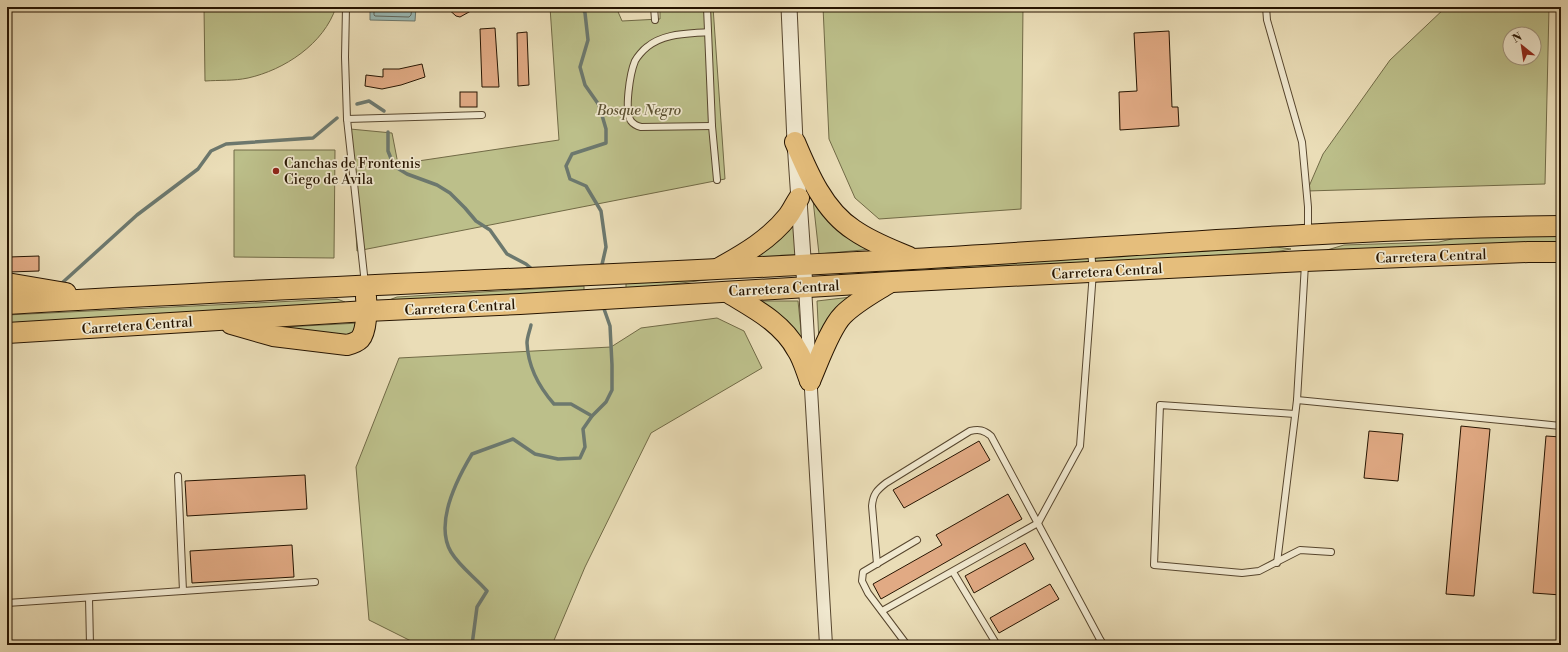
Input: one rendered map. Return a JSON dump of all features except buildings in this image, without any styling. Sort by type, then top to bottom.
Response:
[{"type":"highway","points":[[795,142],[809,176],[829,207],[853,230],[881,245],[914,259]]},
{"type":"highway","points":[[716,270],[746,252],[770,235],[788,216],[799,198]]},
{"type":"highway","name":"Carretera Central","points":[[7,304],[94,298],[365,285],[716,270],[1308,234],[1461,227],[1561,226]]},
{"type":"highway","points":[[1305,260],[1308,234]]},
{"type":"highway","name":"Carretera Central","points":[[7,333],[367,311],[450,308],[1305,260],[1561,252]]},
{"type":"highway","points":[[810,381],[829,337],[842,316],[862,299],[892,282]]},
{"type":"highway","points":[[7,283],[94,298]]},
{"type":"highway","points":[[216,320],[273,336],[347,345],[359,340],[363,334],[367,311],[365,285]]},
{"type":"highway","points":[[727,292],[766,316],[785,331],[798,350],[810,381]]},
{"type":"street","points":[[789,7],[802,265],[805,287],[826,645]]},
{"type":"lane","points":[[346,7],[345,58],[348,119],[365,285]]},
{"type":"lane","points":[[654,7],[655,20]]},
{"type":"lane","points":[[707,7],[712,126],[717,180]]},
{"type":"lane","points":[[1266,7],[1267,20],[1302,142],[1308,206],[1308,234]]},
{"type":"lane","points":[[708,32],[664,37],[647,47],[635,60],[630,79],[627,110],[630,120],[635,125],[641,127],[712,126]]},
{"type":"lane","points":[[348,119],[482,115]]},
{"type":"lane","points":[[882,611],[1038,523],[1080,446],[1093,272],[1091,247]]},
{"type":"lane","points":[[1277,563],[1297,400],[1305,260]]},
{"type":"lane","points":[[1297,400],[1561,426]]},
{"type":"lane","points":[[1295,414],[1160,405],[1154,565],[1242,573],[1259,571],[1300,550],[1331,552]]},
{"type":"lane","points":[[877,564],[872,506],[876,491],[886,483],[964,435],[977,429],[985,431],[991,436],[1102,643],[1094,645]]},
{"type":"lane","points":[[178,476],[183,591]]},
{"type":"lane","points":[[907,645],[868,593],[862,581],[863,572],[917,540]]},
{"type":"lane","points":[[953,572],[997,645]]},
{"type":"lane","points":[[7,604],[315,582]]},
{"type":"lane","points":[[89,598],[90,645]]},
{"type":"green space","points":[[204,7],[336,7],[322,33],[312,44],[288,62],[275,69],[248,78],[205,81]]},
{"type":"green space","name":"Bosque Negro","points":[[550,7],[616,7],[622,21],[660,19],[660,7],[713,7],[725,179],[357,251],[350,129],[392,133],[398,164],[559,140]]},
{"type":"green space","points":[[823,7],[1023,7],[1021,209],[879,219],[855,198],[829,139]]},
{"type":"green space","points":[[1446,7],[1549,7],[1545,184],[1307,191],[1323,154],[1390,60]]},
{"type":"green space","points":[[234,150],[335,150],[334,258],[234,257]]},
{"type":"green space","points":[[812,191],[873,249],[819,254]]},
{"type":"green space","points":[[794,219],[796,257],[748,261]]},
{"type":"green space","points":[[1561,234],[1561,243],[1327,250],[1344,245],[1439,242],[1460,237]]},
{"type":"green space","points":[[1276,247],[1291,249],[1275,252],[850,277],[839,274],[849,270]]},
{"type":"green space","points":[[721,278],[626,290],[626,283]]},
{"type":"green space","points":[[584,286],[584,293],[392,302],[389,300],[397,297]]},
{"type":"green space","points":[[860,296],[819,342],[817,301]]},
{"type":"green space","points":[[337,299],[345,302],[342,304],[7,323],[7,315]]},
{"type":"green space","points":[[756,301],[798,301],[803,350]]},
{"type":"green space","points":[[717,318],[744,331],[762,368],[651,433],[585,567],[552,645],[411,645],[411,641],[369,620],[356,467],[399,358],[611,347],[641,328]]},
{"type":"green space","points":[[359,323],[352,337],[266,328]]},
{"type":"water","points":[[370,7],[416,7],[415,21],[370,20]]},
{"type":"waterway","points":[[582,7],[585,13],[588,40],[580,67],[585,85],[599,105],[606,129],[606,143],[572,154],[566,166],[570,179],[586,186],[601,211],[606,247],[601,269]]},
{"type":"waterway","points":[[357,104],[369,101],[384,111]]},
{"type":"waterway","points":[[62,283],[137,215],[198,169],[211,151],[226,144],[313,138],[337,118]]},
{"type":"waterway","points":[[388,132],[388,151],[394,166],[407,174],[437,185],[450,193],[476,221],[490,230],[507,254],[526,264],[533,270]]},
{"type":"waterway","points":[[472,645],[477,607],[487,591],[463,568],[451,552],[446,540],[446,515],[454,488],[472,454],[513,439],[535,454],[558,459],[580,458],[585,447],[583,429],[592,416],[606,402],[612,390],[610,326],[603,306]]},
{"type":"waterway","points":[[531,325],[527,341],[528,352],[535,376],[544,391],[554,404],[571,404],[592,416]]},
{"type":"place","name":"Canchas de Frontenis Ciego de Ávila","points":[[276,171]]}]
